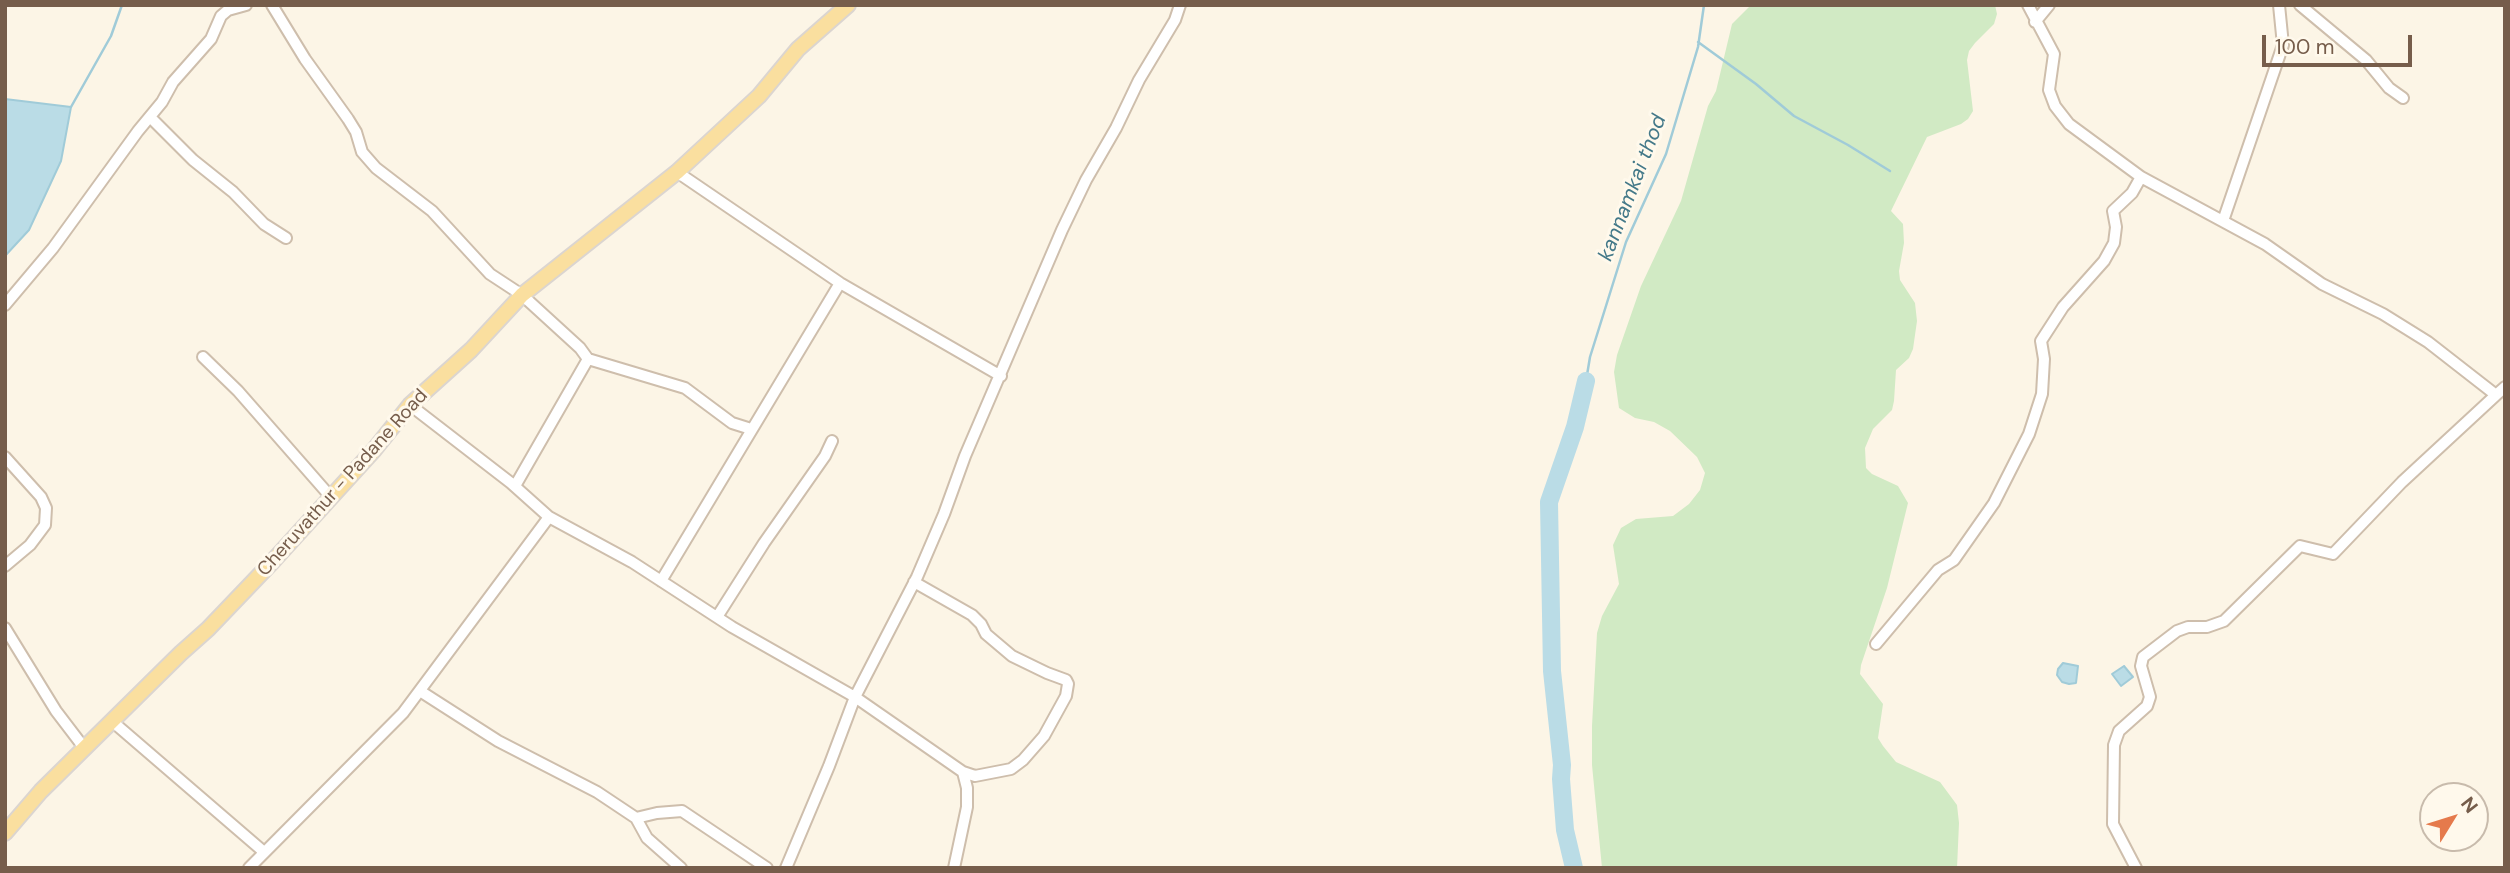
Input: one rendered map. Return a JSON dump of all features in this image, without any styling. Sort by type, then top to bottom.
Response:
[{"type":"main road","name":"Cheruvathur - Padane Road","points":[[5,833],[41,791],[208,629],[273,561],[374,450],[410,405],[471,349],[522,295],[677,172],[759,96],[799,49],[848,5]]},
{"type":"street","points":[[5,305],[52,248],[162,102],[173,82],[211,39],[222,16],[228,10],[246,5]]},
{"type":"street","points":[[272,5],[305,59],[356,132],[362,152],[376,168],[432,211],[490,274],[522,295],[580,348],[588,359],[685,388],[732,424],[751,429]]},
{"type":"street","points":[[786,868],[855,697],[914,582],[1062,230],[1139,80],[1175,20],[1180,5]]},
{"type":"street","points":[[2028,5],[2054,54],[2049,90],[2055,106],[2070,124],[2141,177],[2265,244],[2322,284],[2383,314],[2500,391],[2402,482],[2333,554],[2300,546],[2224,621],[2207,627],[2188,627],[2177,631],[2143,657],[2141,666],[2150,697],[2147,706],[2119,731],[2114,745],[2113,824],[2136,868]]},
{"type":"street","points":[[2035,22],[2049,5]]},
{"type":"street","points":[[2223,221],[2283,45],[2279,5]]},
{"type":"street","points":[[2300,5],[2366,60],[2389,88],[2403,98]]},
{"type":"street","points":[[150,117],[193,160],[233,192],[264,224],[286,238]]},
{"type":"street","points":[[677,172],[840,283],[1001,376]]},
{"type":"street","points":[[1876,644],[1938,570],[1954,560],[1994,503],[2029,434],[2042,394],[2042,341],[2063,307],[2104,261],[2114,243],[2116,227],[2113,211],[2132,193],[2141,177]]},
{"type":"street","points":[[661,581],[840,283]]},
{"type":"street","points":[[203,357],[238,391],[330,496]]},
{"type":"street","points":[[515,486],[588,359]]},
{"type":"street","points":[[410,405],[515,486],[549,517],[632,562],[717,617],[855,697],[963,772],[975,776],[1011,769],[1023,761],[1052,723],[1066,696],[1066,680],[1012,656],[986,634],[972,615],[914,582]]},
{"type":"street","points":[[717,617],[764,543],[825,456],[832,441]]},
{"type":"street","points":[[5,457],[41,497],[46,508],[45,524],[38,535],[5,565]]},
{"type":"street","points":[[249,868],[421,691],[444,655],[549,517]]},
{"type":"street","points":[[5,628],[56,711],[85,749]]},
{"type":"street","points":[[421,691],[498,741],[597,792],[636,818],[647,838],[681,868]]},
{"type":"street","points":[[113,722],[264,852]]},
{"type":"street","points":[[954,868],[967,807],[967,788],[963,772]]},
{"type":"street","points":[[636,818],[682,811],[767,868]]},
{"type":"green space","points":[[1751,5],[1995,5],[1997,14],[1994,24],[1969,51],[1967,60],[1973,111],[1961,124],[1927,137],[1891,211],[1903,224],[1900,280],[1915,303],[1917,321],[1913,349],[1909,358],[1896,370],[1892,410],[1873,429],[1865,448],[1866,468],[1872,474],[1898,486],[1908,503],[1887,588],[1860,674],[1883,704],[1878,738],[1883,746],[1896,762],[1940,782],[1957,805],[1957,868],[1602,868],[1592,765],[1592,726],[1597,633],[1602,616],[1619,584],[1613,545],[1621,528],[1636,519],[1673,516],[1689,504],[1700,490],[1705,473],[1697,457],[1670,431],[1654,422],[1635,418],[1619,408],[1614,372],[1617,355],[1641,286],[1681,201],[1708,106],[1716,91],[1732,24]]},
{"type":"water","points":[[5,99],[71,107],[61,161],[29,230],[5,256]]},
{"type":"water","points":[[2063,663],[2078,666],[2076,683],[2062,682],[2057,675]]},
{"type":"water","points":[[2124,666],[2133,677],[2121,686],[2112,674]]},
{"type":"waterway","points":[[71,107],[111,36],[122,5]]},
{"type":"waterway","name":"kannamkai thod","points":[[1586,381],[1590,357],[1626,242],[1666,154],[1698,47],[1704,5]]},
{"type":"waterway","points":[[1698,42],[1756,84],[1794,116],[1890,171]]},
{"type":"waterway","points":[[1574,868],[1565,830],[1562,765],[1552,671],[1549,502],[1575,427],[1586,381]]}]
